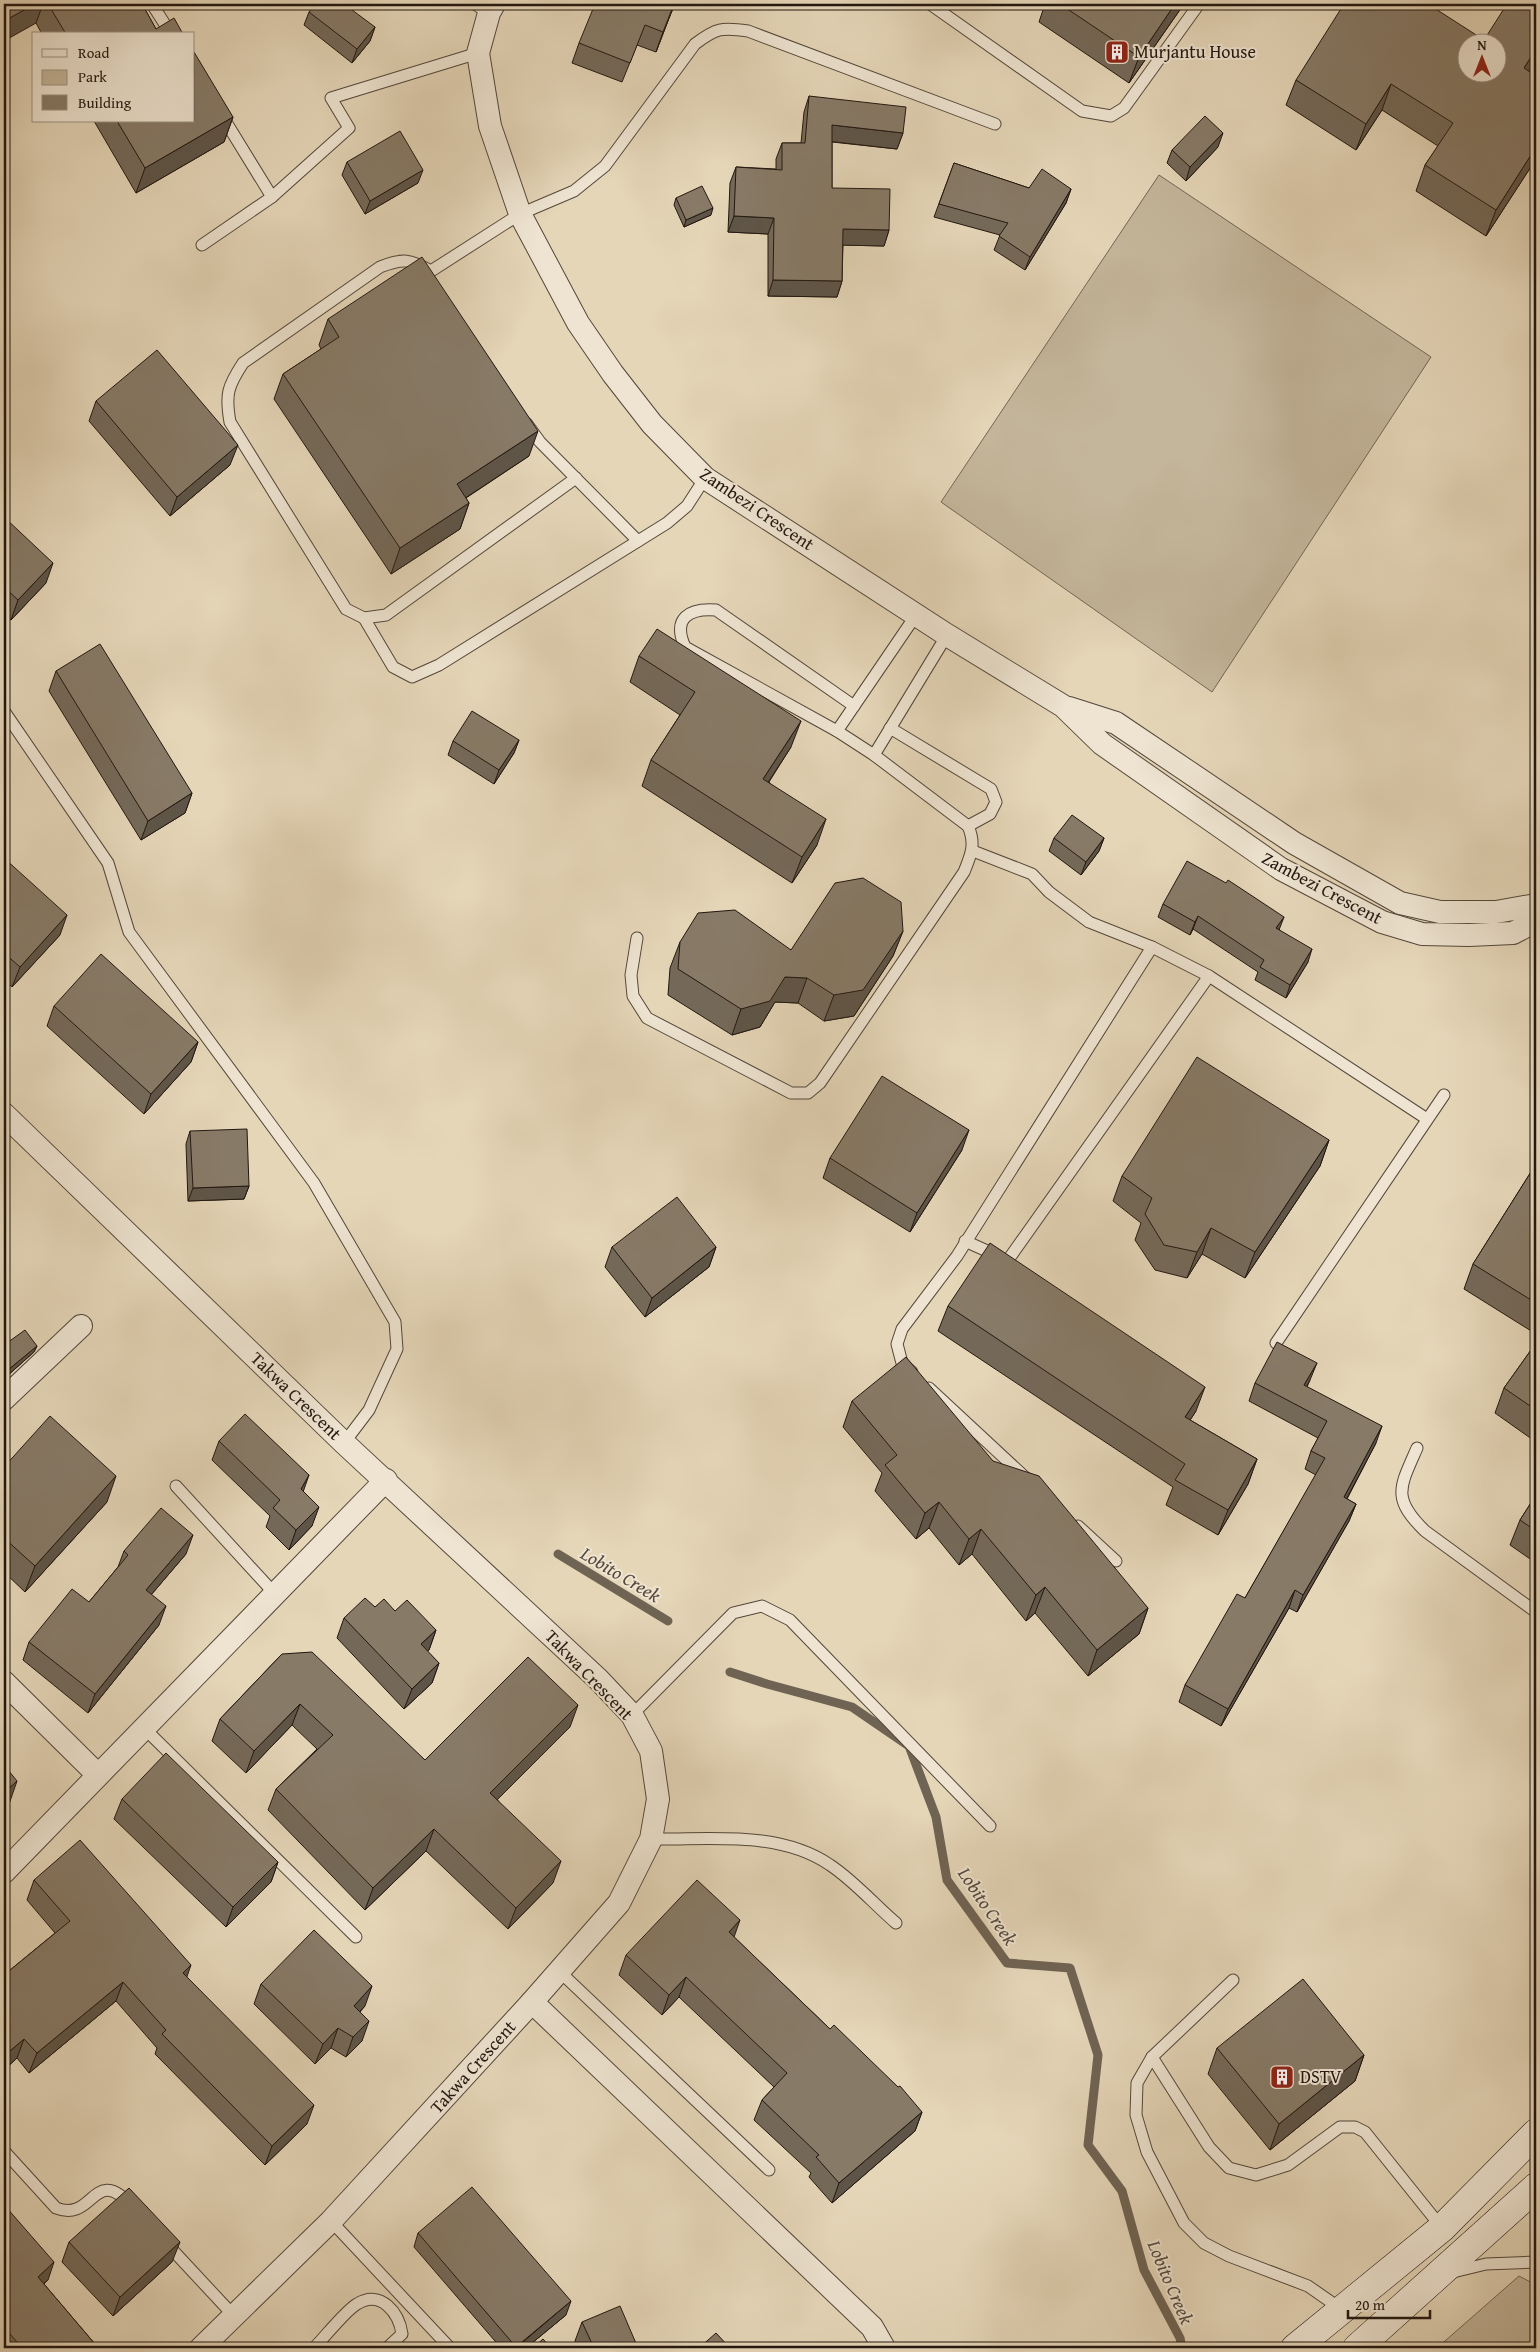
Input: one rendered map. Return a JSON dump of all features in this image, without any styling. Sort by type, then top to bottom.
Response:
[{"type":"main road","points":[[1303,2341],[1442,2228],[1536,2133]]},
{"type":"main road","points":[[1357,2348],[1536,2187]]},
{"type":"street","name":"Zambezi Crescent","points":[[486,7],[478,53],[490,126],[520,214],[578,323],[613,374],[652,424],[706,478],[947,635],[1063,706],[1102,744],[1281,869],[1382,922],[1422,934],[1469,935],[1513,933],[1536,921]]},
{"type":"street","name":"Zambezi Crescent","points":[[1063,706],[1116,723],[1294,842],[1400,903],[1440,912],[1496,912],[1536,905]]},
{"type":"street","name":"Takwa Crescent","points":[[4,1114],[344,1443],[598,1679],[632,1715],[651,1751],[653,1760],[658,1799],[651,1839],[619,1903],[532,2002],[331,2221],[201,2348]]},
{"type":"street","points":[[4,1399],[81,1326]]},
{"type":"street","points":[[4,1872],[386,1480]]},
{"type":"street","points":[[4,1682],[98,1775]]},
{"type":"street","points":[[532,2002],[872,2328],[884,2348]]},
{"type":"lane","points":[[152,4],[170,32]]},
{"type":"lane","points":[[930,4],[1082,111],[1111,116],[1124,108],[1199,4]]},
{"type":"lane","points":[[576,478],[386,616],[364,618],[346,609],[230,422],[226,398],[232,380],[243,363],[380,267],[398,260],[414,262],[434,275],[520,214],[574,191],[604,166],[696,44],[713,30],[734,29],[748,31],[995,124]]},
{"type":"lane","points":[[202,245],[272,197],[349,128],[331,98],[478,53]]},
{"type":"lane","points":[[215,104],[272,197]]},
{"type":"lane","points":[[523,418],[540,442],[638,541]]},
{"type":"lane","points":[[364,618],[393,667],[412,677],[439,665],[667,523],[687,506],[706,478]]},
{"type":"lane","points":[[636,938],[632,975],[633,996],[648,1018],[791,1094],[808,1092],[820,1083],[964,872],[973,851],[972,836],[968,826],[874,755],[837,731],[685,647],[680,635],[682,622],[688,613],[699,609],[716,610],[854,706]]},
{"type":"lane","points":[[837,731],[916,615]]},
{"type":"lane","points":[[874,755],[947,635]]},
{"type":"lane","points":[[4,711],[108,863],[129,932],[314,1183],[395,1322],[397,1348],[369,1410],[344,1443]]},
{"type":"lane","points":[[890,728],[990,789],[996,802],[990,814],[968,826]]},
{"type":"lane","points":[[973,851],[1032,874],[1050,892],[1089,922],[1152,947],[1209,976],[1427,1119]]},
{"type":"lane","points":[[1038,1488],[902,1363],[897,1344],[902,1329],[944,1275],[1152,947]]},
{"type":"lane","points":[[965,1241],[1012,1263],[1209,976]]},
{"type":"lane","points":[[1276,1343],[1444,1095]]},
{"type":"lane","points":[[1417,1448],[1403,1481],[1401,1500],[1408,1515],[1425,1531],[1536,1612]]},
{"type":"lane","points":[[176,1486],[275,1594]]},
{"type":"lane","points":[[1066,1515],[1116,1561]]},
{"type":"lane","points":[[632,1715],[733,1613],[762,1606],[790,1620],[990,1826]]},
{"type":"lane","points":[[144,1729],[356,1937]]},
{"type":"lane","points":[[651,1839],[759,1840],[797,1847],[830,1865],[896,1924]]},
{"type":"lane","points":[[559,1971],[769,2170]]},
{"type":"lane","points":[[1233,1980],[1152,2057],[1137,2083],[1136,2115],[1147,2152],[1184,2223],[1204,2243],[1230,2256],[1308,2286],[1342,2310]]},
{"type":"lane","points":[[1152,2057],[1209,2147],[1229,2168],[1256,2175],[1288,2165],[1340,2127],[1355,2127],[1365,2132],[1442,2228]]},
{"type":"lane","points":[[4,2151],[56,2208],[66,2212],[76,2211],[101,2191],[112,2189],[121,2195],[141,2216]]},
{"type":"lane","points":[[331,2221],[450,2348]]},
{"type":"lane","points":[[161,2238],[234,2316]]},
{"type":"lane","points":[[1436,2276],[1486,2264],[1536,2262]]},
{"type":"lane","points":[[314,2348],[357,2304],[372,2300],[382,2301],[396,2314],[400,2323],[402,2334],[387,2348]]},
{"type":"green space","points":[[1159,175],[1431,357],[1212,692],[941,502]]},
{"type":"green space","points":[[1519,2276],[1536,2285],[1536,2348],[1437,2348]]},
{"type":"building","points":[[4,4],[35,4],[4,21]]},
{"type":"building","points":[[48,4],[142,4],[156,29],[174,18],[182,32],[65,32]]},
{"type":"building","points":[[315,4],[344,4],[375,27],[357,49],[309,12]]},
{"type":"building","points":[[595,4],[674,4],[663,32],[645,25],[630,63],[579,43]]},
{"type":"building","points":[[1060,4],[1175,4],[1139,57]]},
{"type":"building","points":[[1344,4],[1428,4],[1472,32],[1458,32],[1458,82],[1508,82],[1508,32],[1489,32],[1507,4],[1523,4],[1536,12],[1536,49],[1524,68],[1536,76],[1536,147],[1496,210],[1425,165],[1453,123],[1391,84],[1366,124],[1296,80]]},
{"type":"building","points":[[195,54],[233,117],[145,168],[118,122],[195,122]]},
{"type":"building","points":[[809,96],[906,107],[903,133],[832,125],[832,188],[890,189],[889,230],[843,229],[842,281],[773,280],[774,218],[734,216],[736,167],[782,170],[782,143],[805,143]]},
{"type":"building","points":[[1205,116],[1223,133],[1190,167],[1172,150]]},
{"type":"building","points":[[400,131],[423,170],[370,201],[347,162]]},
{"type":"building","points":[[954,163],[1029,188],[1042,169],[1071,189],[1030,257],[999,236],[1008,223],[939,204]]},
{"type":"building","points":[[702,186],[713,208],[686,220],[676,198]]},
{"type":"building","points":[[422,257],[538,431],[457,484],[469,503],[400,548],[283,374],[339,337],[328,319]]},
{"type":"building","points":[[157,350],[238,445],[177,497],[96,401]]},
{"type":"building","points":[[4,517],[53,563],[18,600],[4,587]]},
{"type":"building","points":[[657,629],[801,721],[763,779],[826,819],[802,857],[651,760],[695,692],[639,656]]},
{"type":"building","points":[[100,644],[192,793],[148,821],[56,671]]},
{"type":"building","points":[[472,711],[519,740],[499,770],[453,741]]},
{"type":"building","points":[[1072,815],[1104,838],[1086,862],[1054,838]]},
{"type":"building","points":[[4,858],[67,915],[20,967],[4,953]]},
{"type":"building","points":[[1187,861],[1226,883],[1228,880],[1284,917],[1276,928],[1312,949],[1290,985],[1260,967],[1264,960],[1198,916],[1195,922],[1163,904]]},
{"type":"building","points":[[863,878],[901,902],[903,931],[863,990],[834,995],[807,978],[785,977],[770,1001],[741,1009],[678,969],[680,942],[698,913],[735,910],[791,950],[835,883]]},
{"type":"building","points":[[101,954],[198,1042],[151,1094],[54,1006]]},
{"type":"building","points":[[1197,1057],[1329,1140],[1255,1252],[1211,1228],[1197,1252],[1164,1245],[1145,1214],[1152,1198],[1122,1176]]},
{"type":"building","points":[[882,1076],[969,1130],[917,1213],[830,1158]]},
{"type":"building","points":[[247,1129],[249,1186],[193,1188],[190,1131]]},
{"type":"building","points":[[1536,1164],[1536,1303],[1473,1264]]},
{"type":"building","points":[[677,1197],[716,1247],[652,1298],[612,1247]]},
{"type":"building","points":[[990,1243],[1205,1387],[1185,1417],[1257,1459],[1228,1510],[1175,1480],[1185,1464],[948,1306]]},
{"type":"building","points":[[25,1330],[37,1346],[8,1370],[4,1365],[4,1345]]},
{"type":"building","points":[[1277,1342],[1317,1363],[1304,1385],[1382,1426],[1344,1497],[1356,1504],[1303,1595],[1295,1590],[1228,1709],[1185,1685],[1237,1594],[1245,1598],[1325,1458],[1311,1451],[1327,1421],[1255,1383]]},
{"type":"building","points":[[1536,1343],[1536,1410],[1504,1388]]},
{"type":"building","points":[[906,1357],[993,1461],[1039,1476],[1148,1608],[1097,1650],[1045,1587],[1036,1595],[981,1529],[969,1539],[939,1502],[925,1513],[885,1465],[897,1455],[852,1401]]},
{"type":"building","points":[[245,1414],[309,1475],[301,1489],[319,1507],[296,1530],[273,1508],[280,1500],[219,1441]]},
{"type":"building","points":[[50,1416],[116,1476],[35,1566],[4,1538],[4,1467]]},
{"type":"building","points":[[1536,1495],[1536,1531],[1520,1520]]},
{"type":"building","points":[[161,1508],[193,1535],[146,1590],[166,1606],[95,1694],[29,1642],[72,1589],[89,1602],[128,1555],[124,1551]]},
{"type":"building","points":[[365,1598],[375,1607],[384,1599],[395,1611],[407,1600],[436,1630],[421,1644],[439,1663],[412,1689],[344,1618]]},
{"type":"building","points":[[312,1652],[425,1760],[528,1657],[578,1705],[490,1793],[561,1861],[516,1908],[434,1829],[373,1888],[276,1789],[333,1735],[300,1704],[254,1751],[220,1719],[282,1654]]},
{"type":"building","points":[[166,1753],[278,1862],[233,1907],[122,1799]]},
{"type":"building","points":[[4,1765],[17,1781],[4,1793]]},
{"type":"building","points":[[80,1840],[191,1965],[183,1973],[314,2105],[272,2146],[162,2034],[166,2030],[123,1982],[37,2053],[24,2039],[4,2056],[4,1975],[70,1921],[34,1880]]},
{"type":"building","points":[[697,1880],[740,1920],[729,1932],[830,2029],[834,2025],[898,2087],[900,2086],[922,2112],[839,2183],[816,2157],[819,2155],[762,2100],[787,2073],[686,1977],[669,1995],[626,1955]]},
{"type":"building","points":[[314,1930],[372,1986],[354,2006],[369,2021],[353,2037],[338,2028],[323,2044],[261,1984]]},
{"type":"building","name":"DSTV","points":[[1303,1979],[1364,2055],[1279,2124],[1217,2048]]},
{"type":"building","points":[[472,2187],[571,2301],[516,2347],[418,2233]]},
{"type":"building","points":[[129,2188],[180,2242],[120,2297],[69,2242]]},
{"type":"building","points":[[6,2207],[54,2262],[38,2277],[95,2344],[89,2348],[22,2348],[4,2327],[4,2208]]},
{"type":"building","points":[[620,2306],[638,2348],[594,2348],[582,2322]]},
{"type":"building","points":[[716,2333],[730,2348],[699,2348]]},
{"type":"building","points":[[543,2339],[551,2348],[533,2348]]},
{"type":"waterway","name":"Lobito Creek","points":[[558,1554],[668,1621]]},
{"type":"waterway","name":"Lobito Creek","points":[[730,1672],[852,1707],[909,1746],[936,1817],[947,1880],[1007,1963],[1070,1968],[1098,2055],[1088,2145],[1122,2191],[1144,2270],[1180,2338],[1182,2348]]},
{"type":"place","name":"Murjantu House","points":[[1117,52]]},
{"type":"place","name":"DSTV","points":[[1282,2077]]}]
